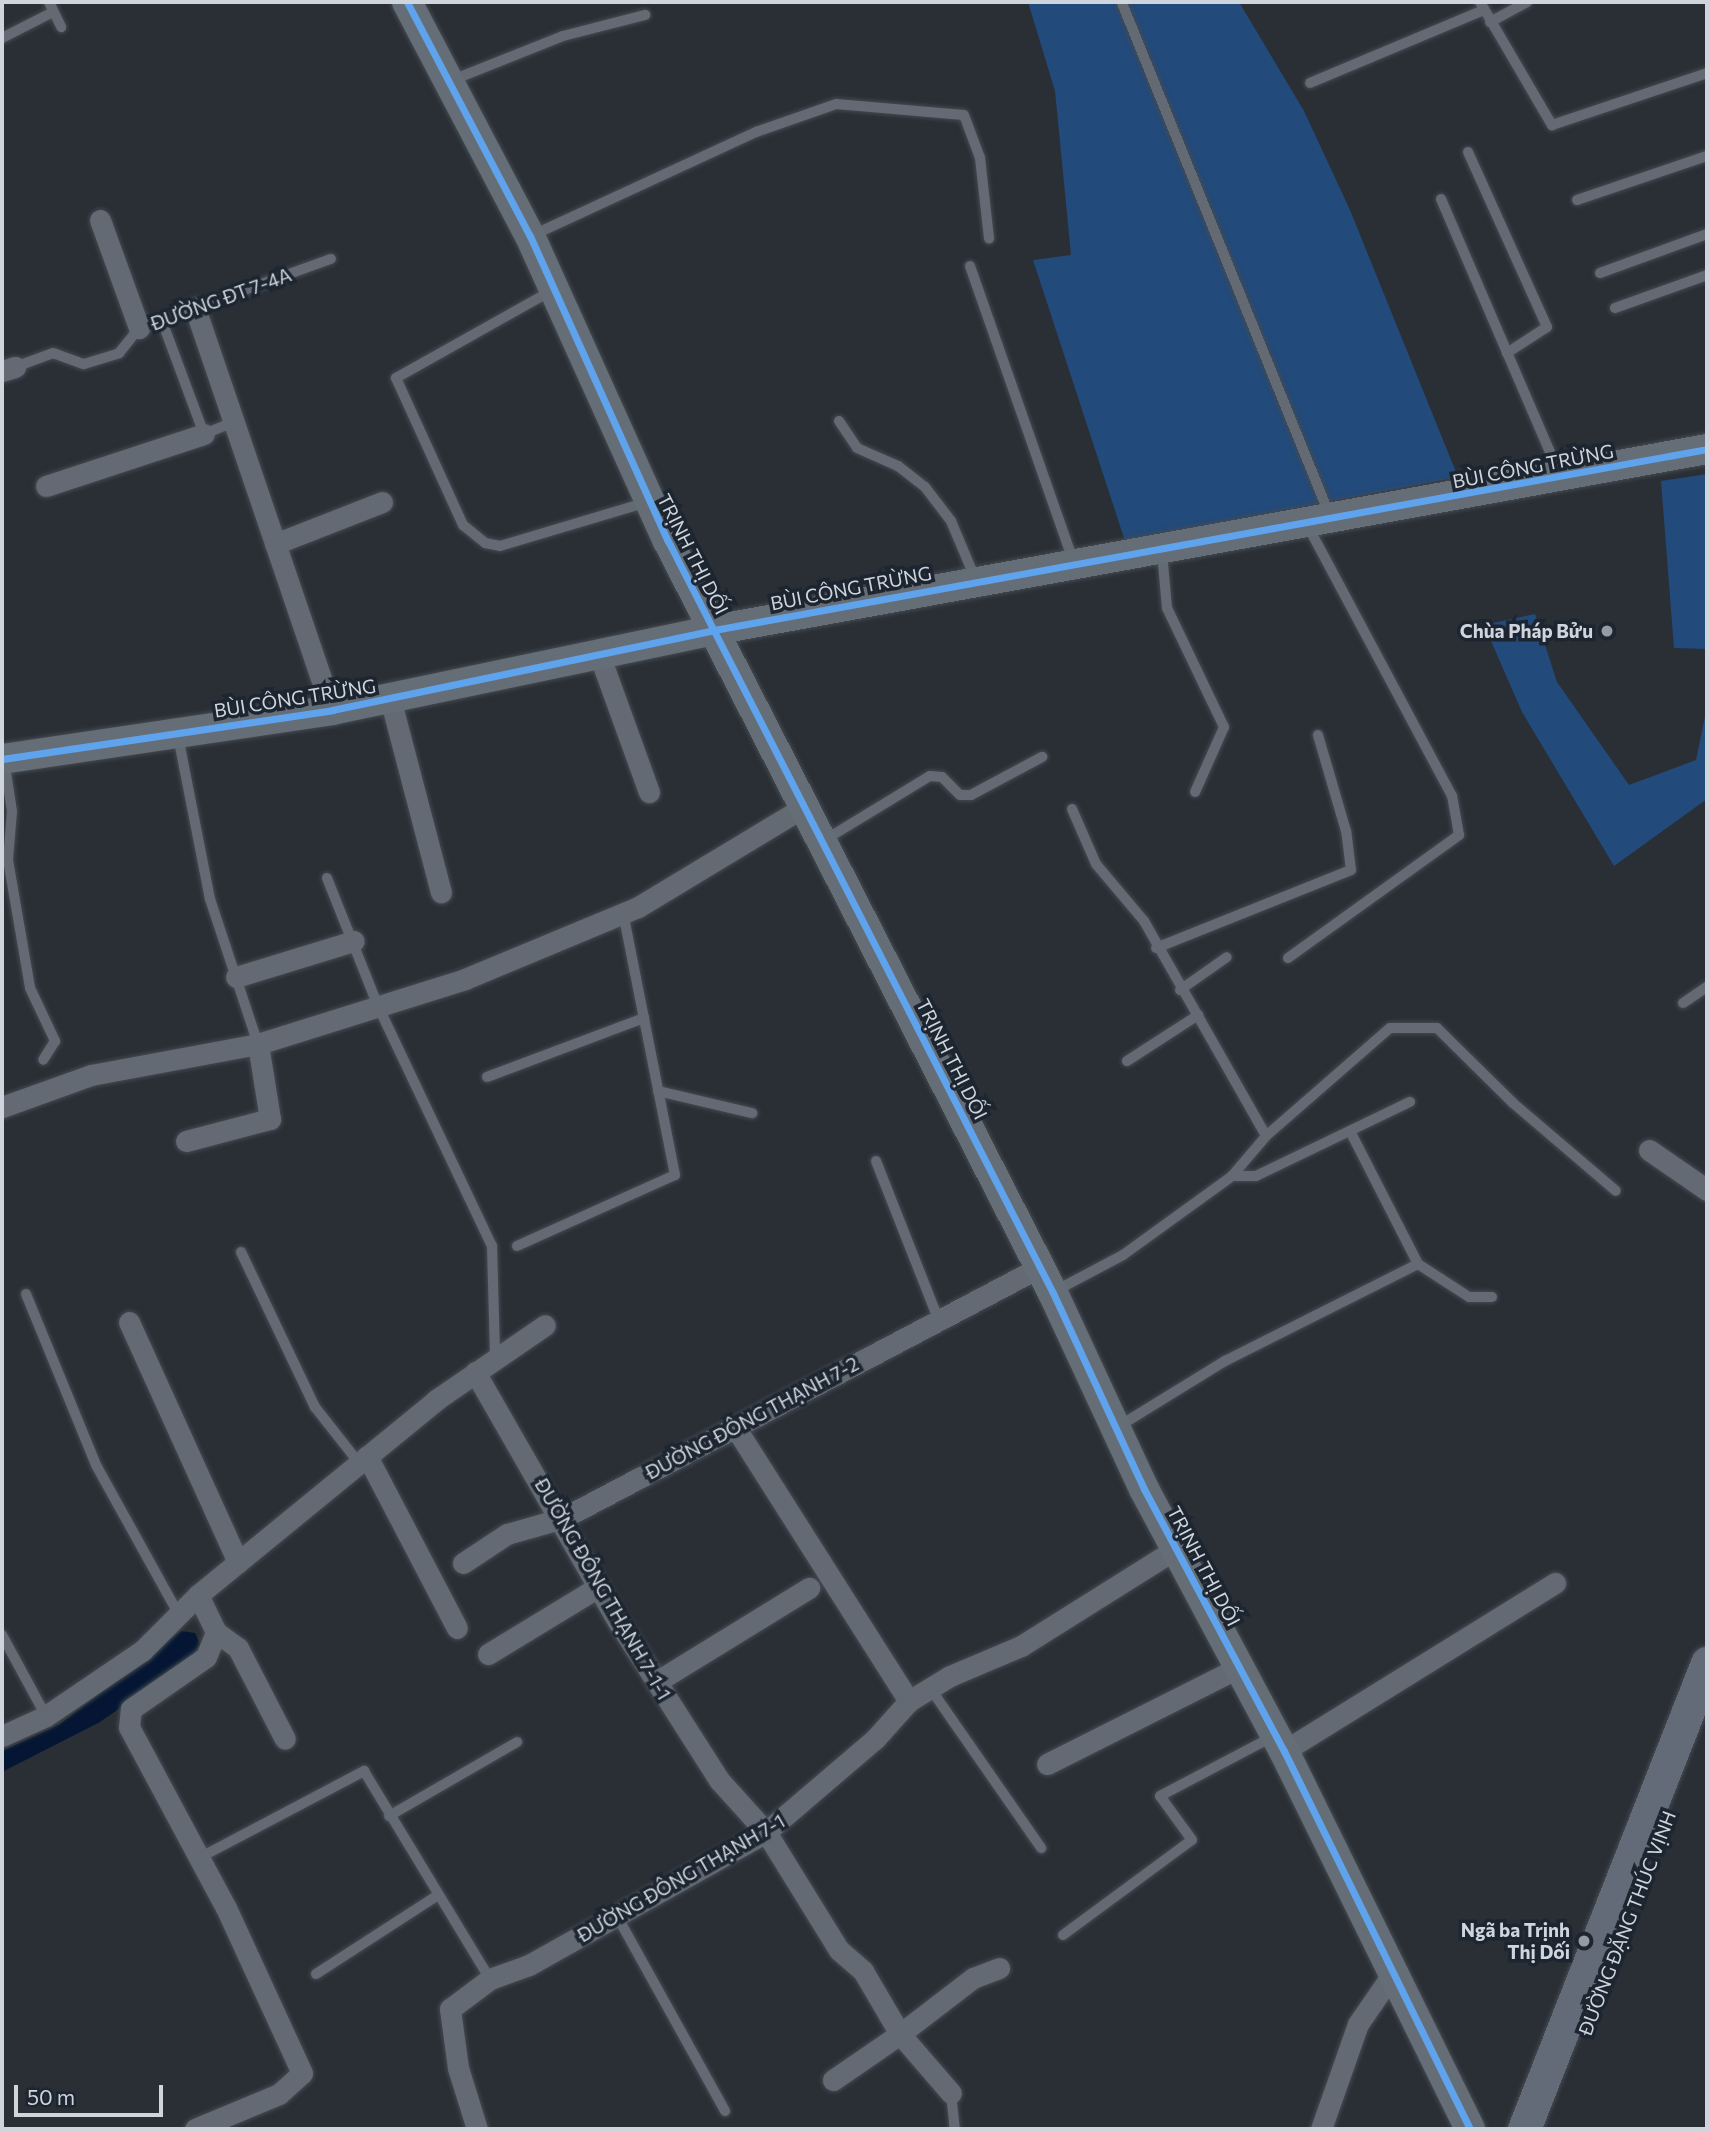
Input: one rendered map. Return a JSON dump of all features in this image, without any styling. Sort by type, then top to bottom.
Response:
[{"type":"main road","name":"ĐƯỜNG ĐẶNG THÚC VỊNH","points":[[1524,2129],[1707,1663]]},
{"type":"main road","name":"ĐƯỜNG ĐẶNG THÚC VỊNH","points":[[1547,2129],[1707,1718]]},
{"type":"street","name":"TRỊNH THỊ DỐI","points":[[407,2],[530,236],[649,502],[1046,1280],[1116,1428],[1279,1743],[1470,2129]]},
{"type":"street","points":[[100,220],[139,328]]},
{"type":"street","points":[[195,308],[332,710]]},
{"type":"street","points":[[46,486],[204,434]]},
{"type":"street","name":"BÙI CÔNG TRỪNG","points":[[3,757],[332,710],[713,630],[1074,563],[1320,524],[1707,449]]},
{"type":"street","points":[[275,544],[383,502]]},
{"type":"street","points":[[599,654],[649,792]]},
{"type":"street","points":[[390,698],[441,892]]},
{"type":"street","points":[[2,1107],[91,1076],[258,1044],[465,979],[623,913],[804,807]]},
{"type":"street","points":[[236,977],[354,941]]},
{"type":"street","points":[[186,1141],[270,1119],[258,1044]]},
{"type":"street","points":[[1649,1150],[1707,1190]]},
{"type":"street","name":"ĐƯỜNG ĐÔNG THẠNH 7-2","points":[[463,1563],[506,1534],[563,1518],[939,1321],[1046,1280]]},
{"type":"street","points":[[129,1322],[238,1562]]},
{"type":"street","points":[[2,1735],[46,1716],[135,1656],[180,1618],[198,1595],[363,1459],[495,1356],[545,1325]]},
{"type":"street","name":"ĐƯỜNG ĐÔNG THẠNH 7-1-1","points":[[475,1372],[563,1518],[598,1587],[719,1780],[766,1832],[839,1950],[863,1971],[900,2034],[951,2093]]},
{"type":"street","points":[[735,1427],[909,1701]]},
{"type":"street","points":[[363,1459],[457,1628]]},
{"type":"street","name":"ĐƯỜNG ĐÔNG THẠNH 7-1","points":[[477,2129],[458,2068],[450,2009],[490,1979],[529,1965],[766,1832],[875,1739],[909,1701],[930,1688],[1021,1646],[1177,1548]]},
{"type":"street","points":[[1279,1743],[1555,1583]]},
{"type":"street","points":[[488,1654],[598,1587]]},
{"type":"street","points":[[656,1682],[809,1588]]},
{"type":"street","points":[[198,1595],[216,1632],[238,1648],[285,1739]]},
{"type":"street","points":[[195,2129],[279,2094],[302,2073],[200,1858],[129,1727],[131,1709],[206,1657],[216,1632]]},
{"type":"street","points":[[1047,1764],[1240,1667]]},
{"type":"street","points":[[833,2080],[900,2034],[973,1978],[999,1968]]},
{"type":"street","points":[[1321,2129],[1357,2024],[1393,1973]]},
{"type":"lane","points":[[1490,22],[1527,2]]},
{"type":"lane","points":[[1122,3],[1320,524],[1452,796],[1459,835],[1288,958]]},
{"type":"lane","points":[[1310,83],[1482,6],[1552,125],[1707,73]]},
{"type":"lane","points":[[2,38],[51,7],[61,27]]},
{"type":"lane","points":[[448,82],[563,36],[645,15]]},
{"type":"lane","points":[[530,236],[756,132],[836,104],[964,115],[980,158],[989,238]]},
{"type":"lane","points":[[1468,152],[1547,327],[1507,354]]},
{"type":"lane","points":[[1577,200],[1707,156]]},
{"type":"lane","points":[[1441,199],[1560,476]]},
{"type":"lane","points":[[1600,273],[1707,234]]},
{"type":"lane","name":"ĐƯỜNG ĐT 7-4A","points":[[9,369],[53,353],[84,364],[119,353],[139,328],[331,259]]},
{"type":"lane","points":[[970,266],[1074,563]]},
{"type":"lane","points":[[1615,308],[1707,275]]},
{"type":"lane","points":[[554,290],[396,378],[463,525],[485,543],[500,546],[649,502]]},
{"type":"lane","points":[[162,321],[204,434],[234,422]]},
{"type":"lane","points":[[839,421],[857,448],[898,466],[926,487],[951,521],[976,581]]},
{"type":"lane","points":[[1161,549],[1167,608],[1224,727],[1195,792]]},
{"type":"lane","points":[[177,733],[211,899],[258,1044]]},
{"type":"lane","points":[[1156,948],[1351,870],[1346,831],[1318,735]]},
{"type":"lane","points":[[3,757],[12,811],[8,860],[30,988],[55,1041],[43,1060]]},
{"type":"lane","points":[[823,841],[930,776],[942,777],[960,795],[971,795],[1042,757]]},
{"type":"lane","points":[[1072,809],[1096,864],[1144,921],[1156,948],[1198,1015],[1266,1136]]},
{"type":"lane","points":[[327,878],[378,1006],[492,1246],[495,1356]]},
{"type":"lane","points":[[517,1246],[675,1175],[623,913]]},
{"type":"lane","points":[[1180,990],[1227,957]]},
{"type":"lane","points":[[1683,1003],[1707,987]]},
{"type":"lane","points":[[1127,1061],[1198,1015]]},
{"type":"lane","points":[[487,1077],[643,1018]]},
{"type":"lane","points":[[1046,1280],[1123,1255],[1231,1176],[1266,1136],[1391,1028],[1430,1025],[1616,1191]]},
{"type":"lane","points":[[658,1091],[752,1112]]},
{"type":"lane","points":[[1231,1176],[1256,1176],[1410,1102]]},
{"type":"lane","points":[[1350,1131],[1418,1264],[1469,1297],[1493,1297]]},
{"type":"lane","points":[[876,1161],[939,1321]]},
{"type":"lane","points":[[241,1252],[315,1408],[363,1459]]},
{"type":"lane","points":[[1116,1428],[1225,1361],[1418,1264]]},
{"type":"lane","points":[[26,1294],[96,1465],[180,1618]]},
{"type":"lane","points":[[2,1635],[46,1716]]},
{"type":"lane","points":[[930,1688],[1041,1848]]},
{"type":"lane","points":[[389,1816],[517,1742]]},
{"type":"lane","points":[[1063,1935],[1192,1840],[1160,1796],[1279,1743]]},
{"type":"lane","points":[[200,1858],[363,1771],[490,1979]]},
{"type":"lane","points":[[316,1974],[438,1895]]},
{"type":"lane","points":[[617,1916],[725,2111]]},
{"type":"lane","points":[[951,2093],[955,2129]]},
{"type":"shaded area","points":[[1028,2],[1239,2],[1304,111],[1350,210],[1458,477],[1125,541],[1033,260],[1071,255],[1055,91]]},
{"type":"shaded area","points":[[1707,474],[1707,649],[1674,648],[1661,481]]},
{"type":"shaded area","points":[[1535,614],[1557,682],[1629,785],[1696,760],[1707,707],[1707,799],[1614,866],[1522,712],[1484,625]]},
{"type":"shaded area","points":[[181,1631],[195,1633],[200,1644],[190,1659],[100,1722],[2,1772],[2,1751],[60,1724]]},
{"type":"cycle path","points":[[407,2],[530,236],[668,541],[1053,1293],[1144,1489],[1284,1751],[1470,2129]]},
{"type":"cycle path","points":[[2,759],[332,710],[714,630],[1707,449]]},
{"type":"place","name":"Chùa Pháp Bửu","points":[[1607,631]]},
{"type":"place","name":"Ngã ba Trịnh Thị Dối","points":[[1584,1941]]}]
